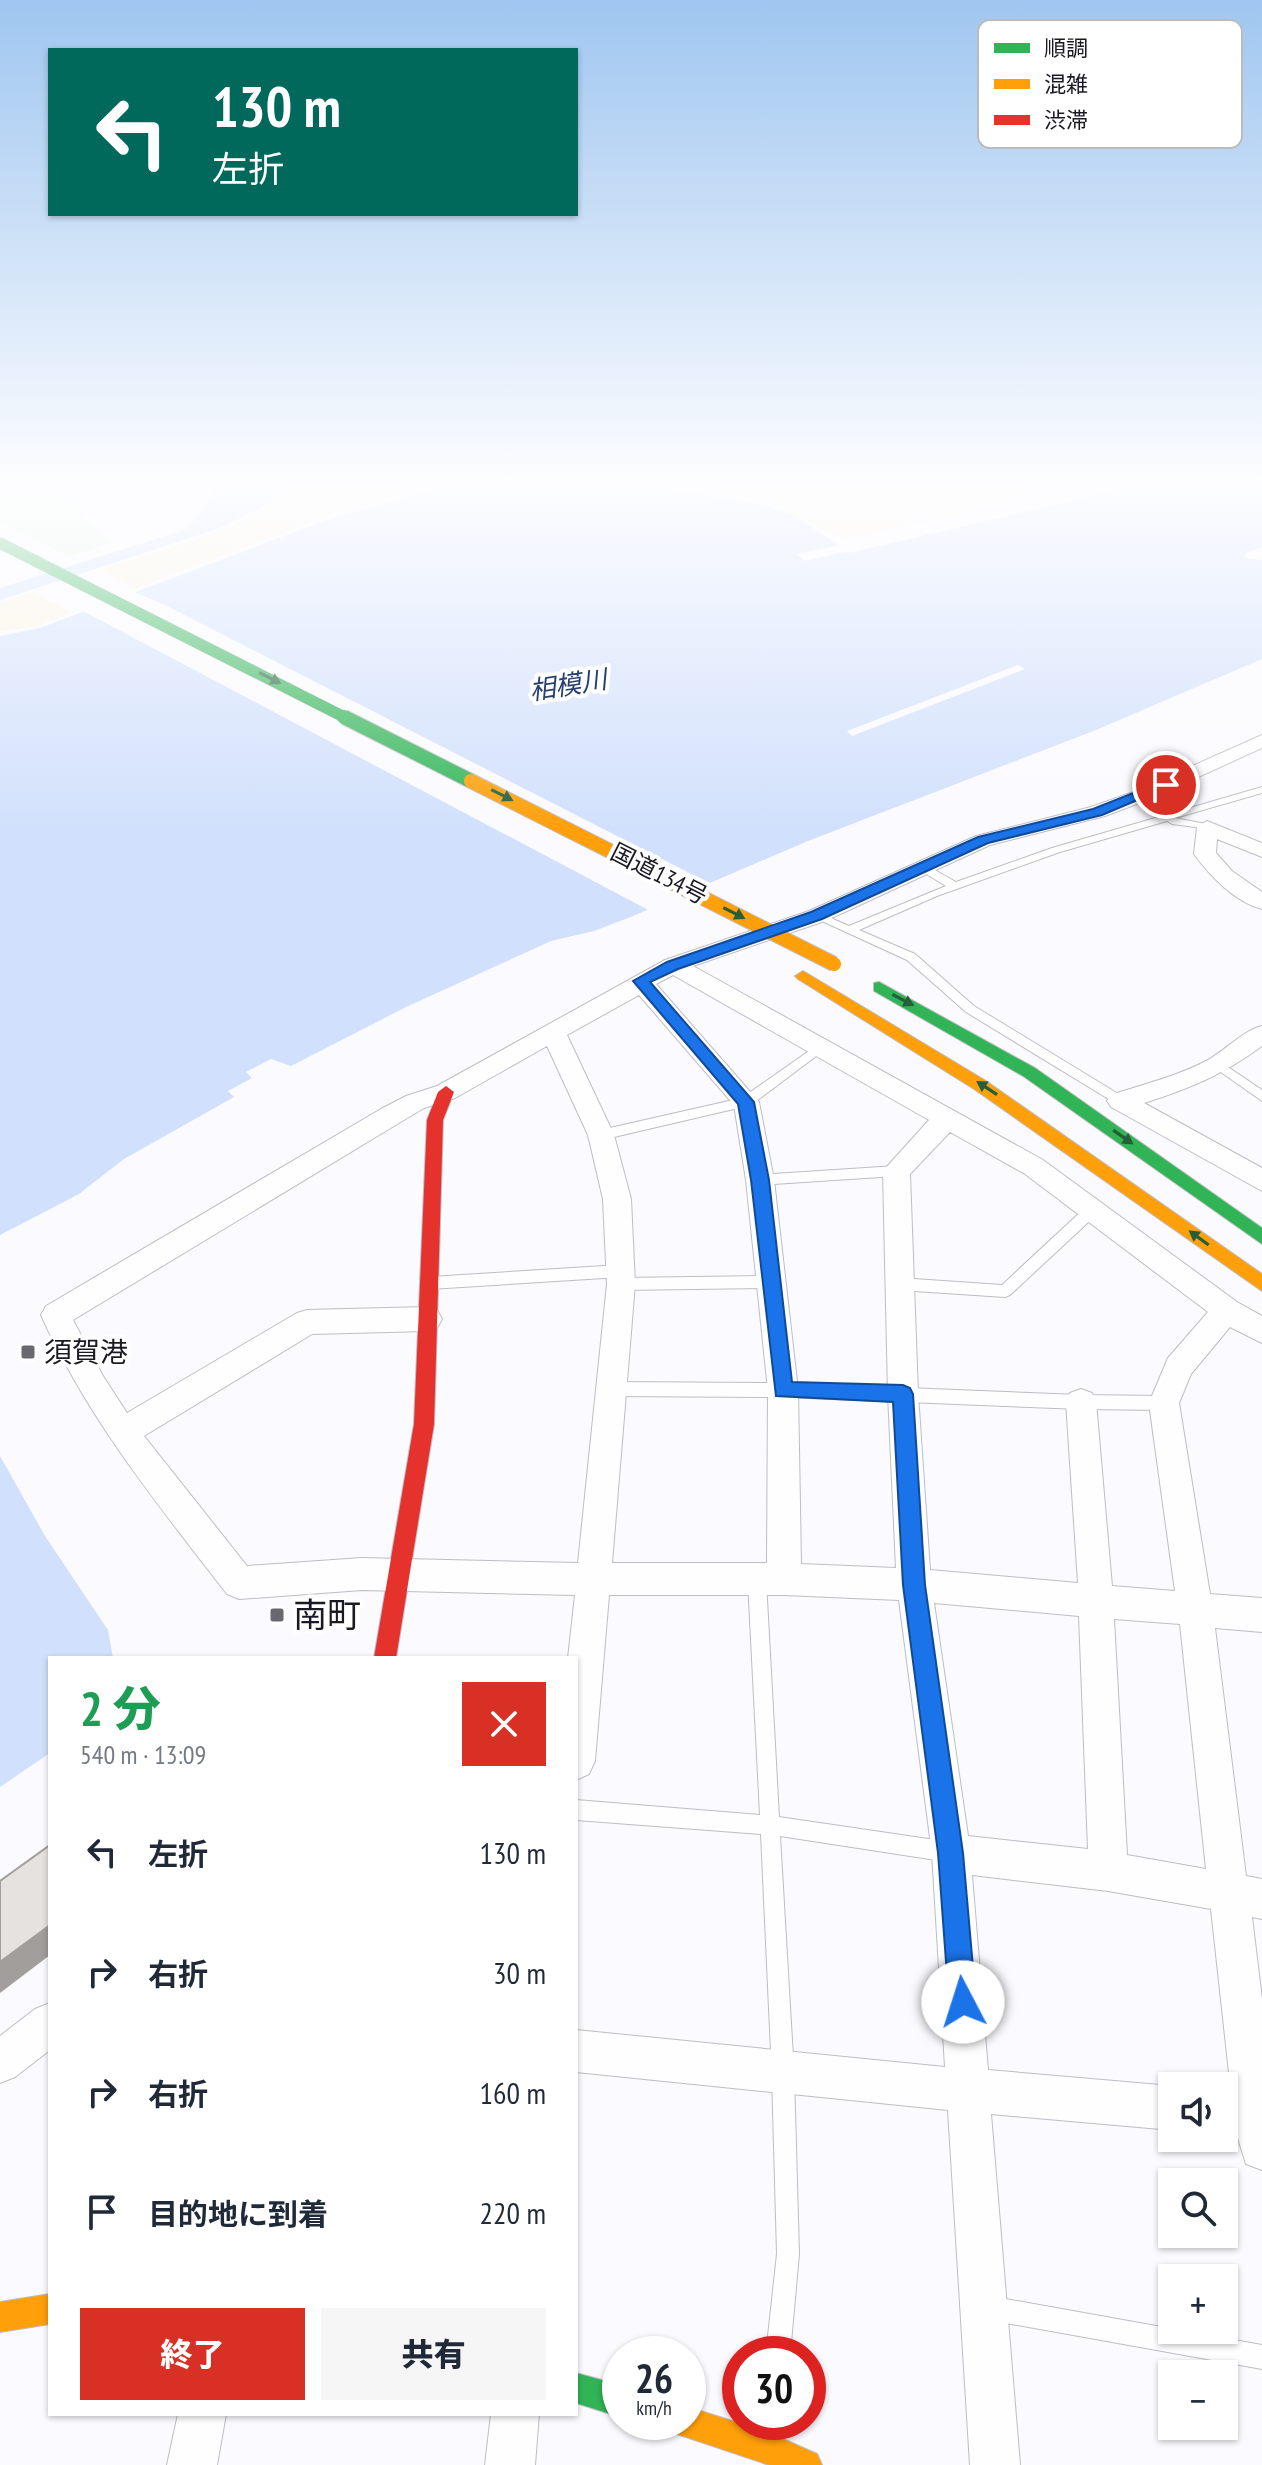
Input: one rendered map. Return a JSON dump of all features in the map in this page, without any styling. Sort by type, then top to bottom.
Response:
[{"type":"main road","points":[[74,601],[221,676]]},
{"type":"main road","name":"国道134号","points":[[115,601],[846,970],[1029,1072],[1262,1237]]},
{"type":"main road","name":"国道134号","points":[[720,933],[761,954]]},
{"type":"main road","points":[[796,972],[875,1017],[990,1090],[1262,1284]]},
{"type":"main road","points":[[385,1656],[424,1424],[435,1120],[446,1092]]},
{"type":"main road","points":[[0,2317],[48,2309]]},
{"type":"main road","points":[[578,2389],[602,2396]]},
{"type":"main road","points":[[706,2431],[767,2456],[806,2465]]},
{"type":"street","points":[[1262,741],[1113,806],[983,840],[817,916],[673,965],[446,1092],[415,1102],[390,1116],[56,1315],[66,1340],[124,1431],[239,1583],[401,1574],[771,1580],[914,1585],[1262,1615]]},
{"type":"street","points":[[1262,851],[1207,827],[1205,854],[1224,876],[1262,902]]},
{"type":"street","points":[[673,965],[1034,1167],[1227,1310],[1262,1331]]},
{"type":"street","points":[[640,981],[746,1102],[760,1180],[783,1390],[771,1580]]},
{"type":"street","points":[[554,1034],[601,1135],[617,1199],[620,1277],[578,1740]]},
{"type":"street","points":[[1120,1101],[1188,1080],[1219,1065],[1262,1034]]},
{"type":"street","points":[[1120,1101],[1262,1181]]},
{"type":"street","points":[[948,1119],[931,1132],[896,1171],[899,1284],[914,1585],[951,1853],[995,2465]]},
{"type":"street","points":[[1227,1310],[1179,1367],[1164,1403],[1244,1896],[1251,2123]]},
{"type":"street","points":[[124,1431],[307,1322],[427,1319]]},
{"type":"street","points":[[1081,1402],[1096,1600],[1108,1871]]},
{"type":"street","points":[[951,1853],[1108,1871],[1244,1896]]},
{"type":"street","points":[[0,2062],[48,2026]]},
{"type":"street","points":[[578,2051],[783,2074],[1158,2107]]},
{"type":"street","points":[[192,2465],[202,2416]]},
{"type":"street","points":[[510,2465],[515,2416]]},
{"type":"lane","points":[[851,929],[955,886],[1056,850],[1168,820],[1262,790]]},
{"type":"lane","points":[[1168,820],[1207,827]]},
{"type":"lane","points":[[922,867],[955,886]]},
{"type":"lane","points":[[817,916],[911,957],[970,1009],[1120,1101]]},
{"type":"lane","points":[[601,1135],[746,1102],[819,1048]]},
{"type":"lane","points":[[1219,1065],[1262,1096]]},
{"type":"lane","points":[[760,1180],[896,1171]]},
{"type":"lane","points":[[899,1284],[1005,1291],[1092,1210]]},
{"type":"lane","points":[[430,1283],[620,1277],[772,1282]]},
{"type":"lane","points":[[611,1389],[783,1390],[1164,1403]]},
{"type":"lane","points":[[771,1580],[770,1825],[783,2074],[788,2254],[780,2336]]},
{"type":"lane","points":[[578,1810],[770,1825],[951,1853]]},
{"type":"lane","points":[[985,2307],[1262,2357]]},
{"type":"sand","points":[[48,601],[71,612],[37,626],[0,631],[0,603]]},
{"type":"water","name":"相模川","points":[[112,601],[1262,601],[1262,659],[1096,730],[808,841],[633,916],[594,931],[551,941],[406,1007],[291,1066],[271,1059],[246,1072],[252,1078],[228,1091],[234,1097],[124,1159],[79,1194],[0,1235],[0,636],[40,628]]},
{"type":"water","points":[[0,1456],[45,1536],[108,1630],[113,1656],[48,1656],[48,1754],[0,1787]]},
{"type":"pier","points":[[100,601],[156,601],[165,605],[713,885],[652,912],[79,609]]},
{"type":"pier","points":[[1018,665],[1025,669],[852,736],[847,731]]},
{"type":"building","points":[[48,1846],[48,1926],[0,1962],[0,1881]]},
{"type":"traffic: fast","points":[[115,601],[471,781]]},
{"type":"traffic: fast","points":[[879,987],[1029,1072],[1262,1237]]},
{"type":"traffic: fast","points":[[578,2389],[602,2396]]},
{"type":"traffic: slow","points":[[471,781],[834,964]]},
{"type":"traffic: slow","points":[[803,976],[980,1085],[1262,1284]]},
{"type":"traffic: slow","points":[[0,2317],[48,2309]]},
{"type":"traffic: slow","points":[[706,2429],[767,2448],[806,2465]]},
{"type":"traffic: jam","points":[[385,1656],[424,1424],[435,1120],[446,1092]]},
{"type":"place","name":"須賀港","points":[[28,1352]]},
{"type":"place","name":"南町","points":[[277,1615]]},
{"type":"route","points":[[963,2002],[951,1853],[914,1585],[903,1394],[783,1390],[760,1180],[746,1102],[640,981],[673,965],[817,916],[983,840],[1098,812],[1166,785]]}]
